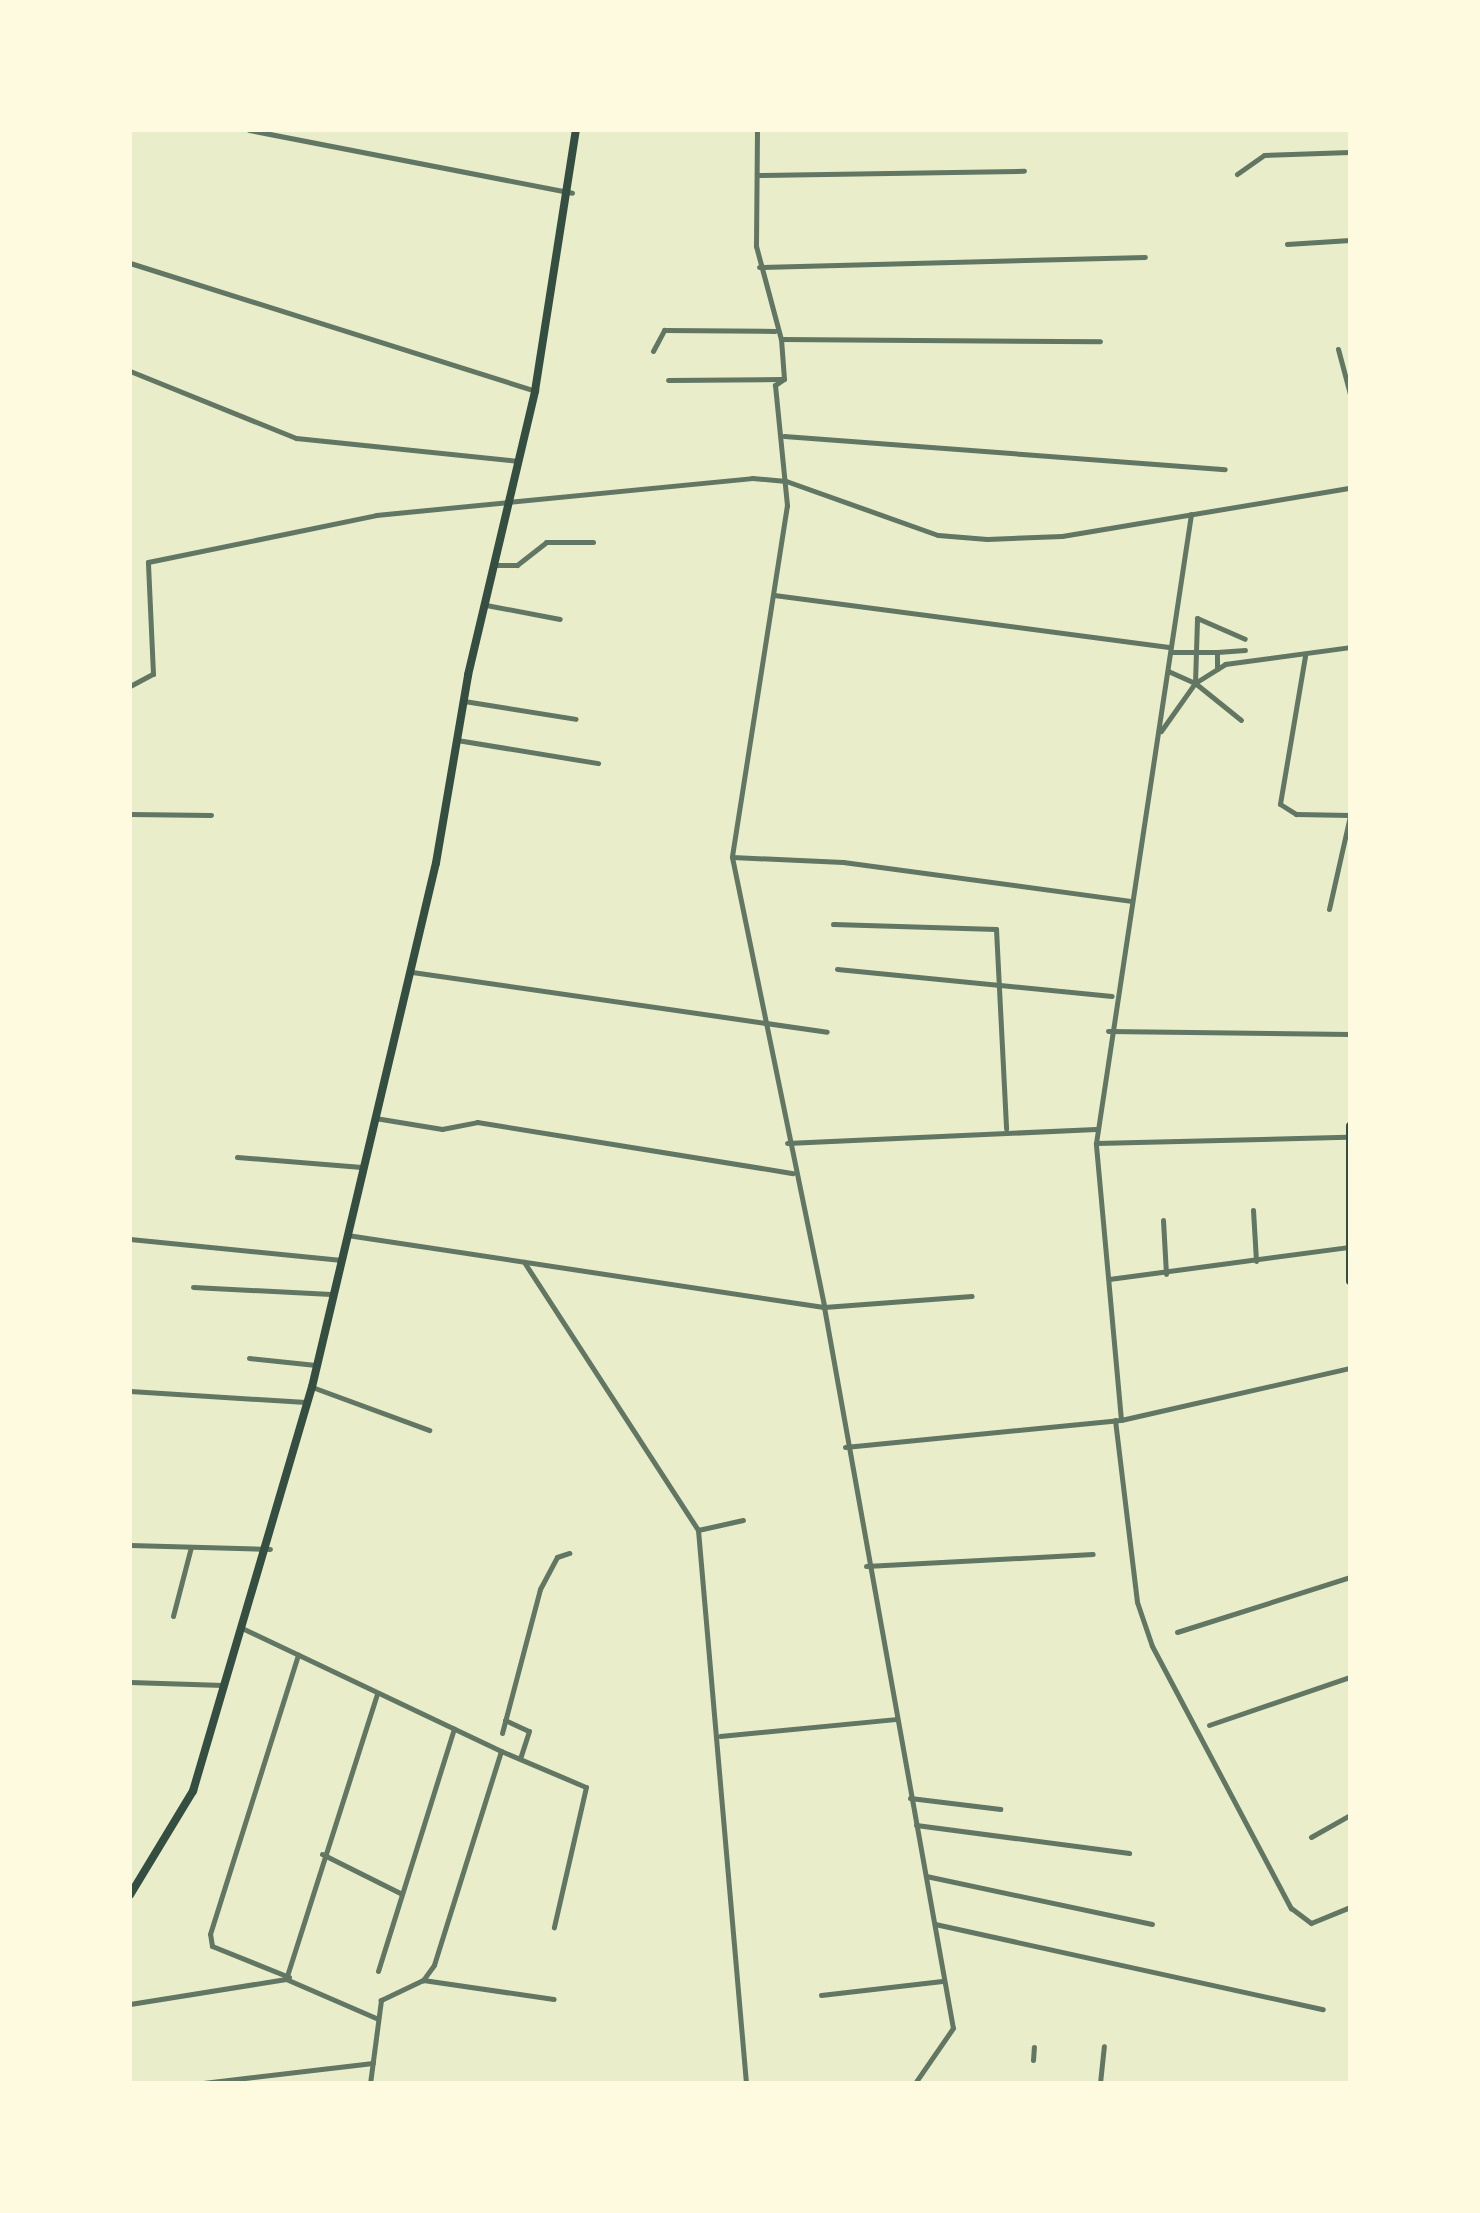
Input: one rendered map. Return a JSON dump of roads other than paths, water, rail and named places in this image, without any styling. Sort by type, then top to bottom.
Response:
[{"type":"main road","points":[[130,1895],[182,1818],[270,1549],[312,1387],[520,462],[572,193],[576,130]]},
{"type":"main road","points":[[1350,1126],[1350,1281]]},
{"type":"street","points":[[249,130],[572,193]]},
{"type":"street","points":[[757,130],[760,267],[775,332],[781,338],[784,379]]},
{"type":"street","points":[[1237,174],[1264,155],[1350,152]]},
{"type":"street","points":[[759,174],[1024,171]]},
{"type":"street","points":[[1287,244],[1350,240]]},
{"type":"street","points":[[760,267],[1146,257]]},
{"type":"street","points":[[130,263],[534,392]]},
{"type":"street","points":[[653,352],[664,330],[775,332]]},
{"type":"street","points":[[781,338],[1100,341]]},
{"type":"street","points":[[1338,349],[1350,394]]},
{"type":"street","points":[[130,371],[296,438],[520,462]]},
{"type":"street","points":[[668,380],[784,379]]},
{"type":"street","points":[[784,379],[775,385],[784,436],[786,481],[774,594],[732,857],[763,1027],[824,1307],[866,1566],[935,1924],[952,2036],[915,2083]]},
{"type":"street","points":[[784,436],[1225,469]]},
{"type":"street","points":[[130,686],[153,674],[148,562],[376,515],[786,481],[938,535],[1062,536],[1350,488]]},
{"type":"street","points":[[1191,514],[1160,733],[1112,996],[1096,1143],[1137,1602],[1152,1646],[1291,1908],[1311,1923],[1350,1908]]},
{"type":"street","points":[[496,565],[517,566],[546,542],[592,542]]},
{"type":"street","points":[[774,594],[1171,650],[1245,650]]},
{"type":"street","points":[[486,606],[560,619]]},
{"type":"street","points":[[1194,683],[1197,618],[1246,639]]},
{"type":"street","points":[[1160,733],[1194,683],[1217,669],[1350,647]]},
{"type":"street","points":[[1216,652],[1217,669]]},
{"type":"street","points":[[1305,656],[1280,804],[1296,814],[1350,816],[1329,909]]},
{"type":"street","points":[[1168,671],[1194,683],[1241,720]]},
{"type":"street","points":[[464,701],[576,719]]},
{"type":"street","points":[[457,740],[598,763]]},
{"type":"street","points":[[130,814],[211,815]]},
{"type":"street","points":[[732,857],[844,862],[1130,901]]},
{"type":"street","points":[[833,924],[996,929],[1006,1129]]},
{"type":"street","points":[[837,969],[1112,996]]},
{"type":"street","points":[[408,972],[763,1027],[827,1032]]},
{"type":"street","points":[[1108,1031],[1350,1034]]},
{"type":"street","points":[[375,1118],[442,1130],[477,1122],[793,1173]]},
{"type":"street","points":[[787,1143],[1006,1129],[1098,1130]]},
{"type":"street","points":[[1096,1143],[1347,1137]]},
{"type":"street","points":[[237,1156],[362,1166]]},
{"type":"street","points":[[1252,1210],[1256,1261]]},
{"type":"street","points":[[1163,1220],[1166,1274]]},
{"type":"street","points":[[347,1236],[824,1307],[972,1296]]},
{"type":"street","points":[[130,1239],[339,1260]]},
{"type":"street","points":[[1109,1279],[1348,1247]]},
{"type":"street","points":[[524,1262],[698,1530],[720,1736],[746,2083]]},
{"type":"street","points":[[192,1286],[332,1294]]},
{"type":"street","points":[[250,1358],[316,1365]]},
{"type":"street","points":[[846,1448],[1118,1420],[1350,1368]]},
{"type":"street","points":[[312,1387],[429,1430]]},
{"type":"street","points":[[130,1392],[306,1402]]},
{"type":"street","points":[[698,1530],[743,1520]]},
{"type":"street","points":[[130,1545],[270,1549]]},
{"type":"street","points":[[174,1616],[191,1546]]},
{"type":"street","points":[[502,1733],[540,1589],[557,1557],[569,1554]]},
{"type":"street","points":[[866,1566],[1093,1554]]},
{"type":"street","points":[[1177,1632],[1350,1576]]},
{"type":"street","points":[[244,1629],[586,1787],[554,1928]]},
{"type":"street","points":[[298,1654],[210,1934],[212,1946],[376,2018]]},
{"type":"street","points":[[1209,1725],[1350,1677]]},
{"type":"street","points":[[130,1682],[223,1685]]},
{"type":"street","points":[[288,1978],[322,1854],[377,1693]]},
{"type":"street","points":[[720,1736],[895,1719]]},
{"type":"street","points":[[505,1720],[529,1731],[520,1758]]},
{"type":"street","points":[[378,1971],[454,1729]]},
{"type":"street","points":[[424,1980],[501,1751]]},
{"type":"street","points":[[910,1798],[1000,1809]]},
{"type":"street","points":[[1311,1836],[1350,1815]]},
{"type":"street","points":[[916,1826],[1129,1853]]},
{"type":"street","points":[[322,1854],[402,1894]]},
{"type":"street","points":[[926,1876],[1152,1924]]},
{"type":"street","points":[[935,1924],[1323,2009]]},
{"type":"street","points":[[130,2004],[288,1978]]},
{"type":"street","points":[[370,2083],[381,2000],[424,1980],[554,1999]]},
{"type":"street","points":[[821,1995],[942,1981]]},
{"type":"street","points":[[1100,2083],[1104,2046]]},
{"type":"street","points":[[1033,2060],[1034,2047]]},
{"type":"street","points":[[203,2083],[372,2063]]}]
